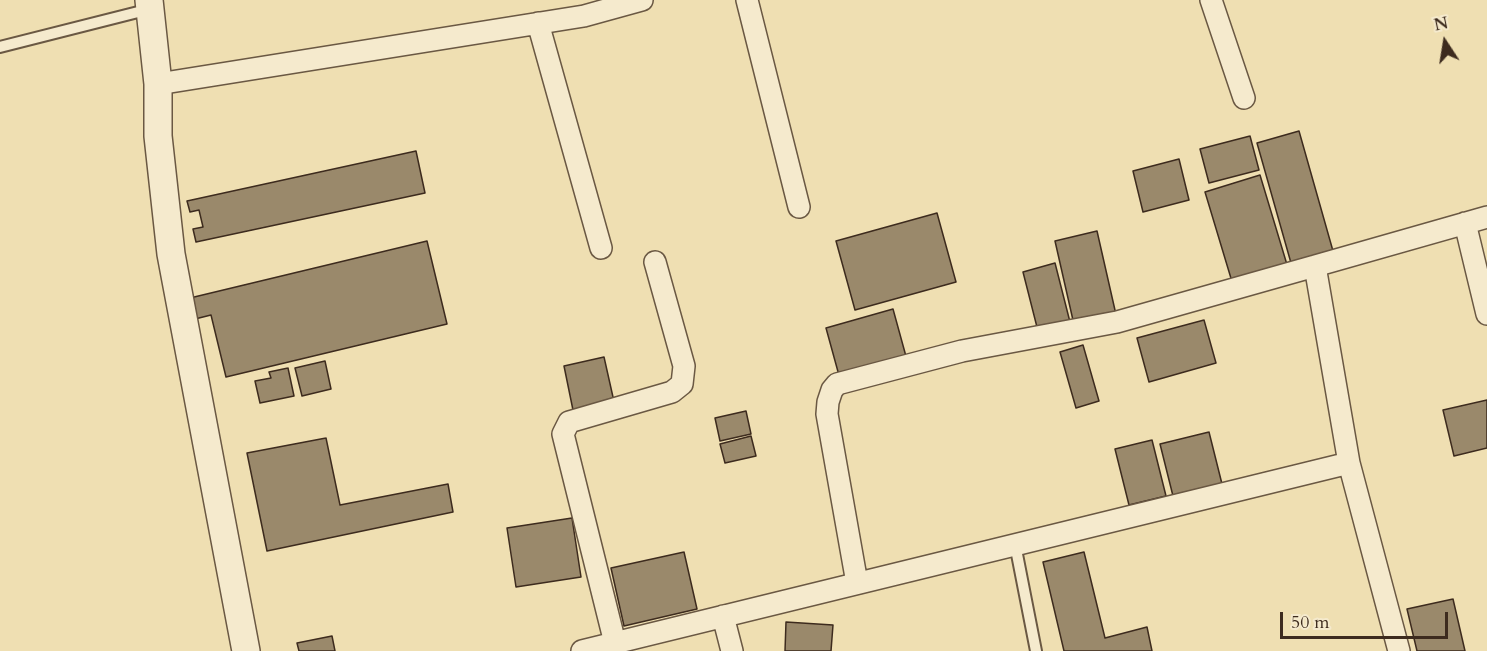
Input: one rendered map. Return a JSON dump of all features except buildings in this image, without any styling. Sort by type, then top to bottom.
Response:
[{"type":"street","points":[[158,84],[584,16],[642,0]]},
{"type":"street","points":[[747,0],[799,207]]},
{"type":"street","points":[[1211,0],[1244,98]]},
{"type":"street","points":[[150,4],[158,84],[158,136],[171,254],[246,651]]},
{"type":"street","points":[[538,23],[601,248]]},
{"type":"street","points":[[857,583],[827,414],[832,390],[837,384],[962,351],[1118,322],[1487,217]]},
{"type":"street","points":[[1465,223],[1487,314]]},
{"type":"street","points":[[615,643],[563,434],[569,422],[672,392],[682,384],[684,366],[655,262]]},
{"type":"street","points":[[1315,266],[1349,463],[1399,651]]},
{"type":"street","points":[[582,651],[1349,463]]},
{"type":"street","points":[[723,616],[732,651]]},
{"type":"lane","points":[[0,47],[150,4]]},
{"type":"lane","points":[[1015,544],[1036,651]]}]
